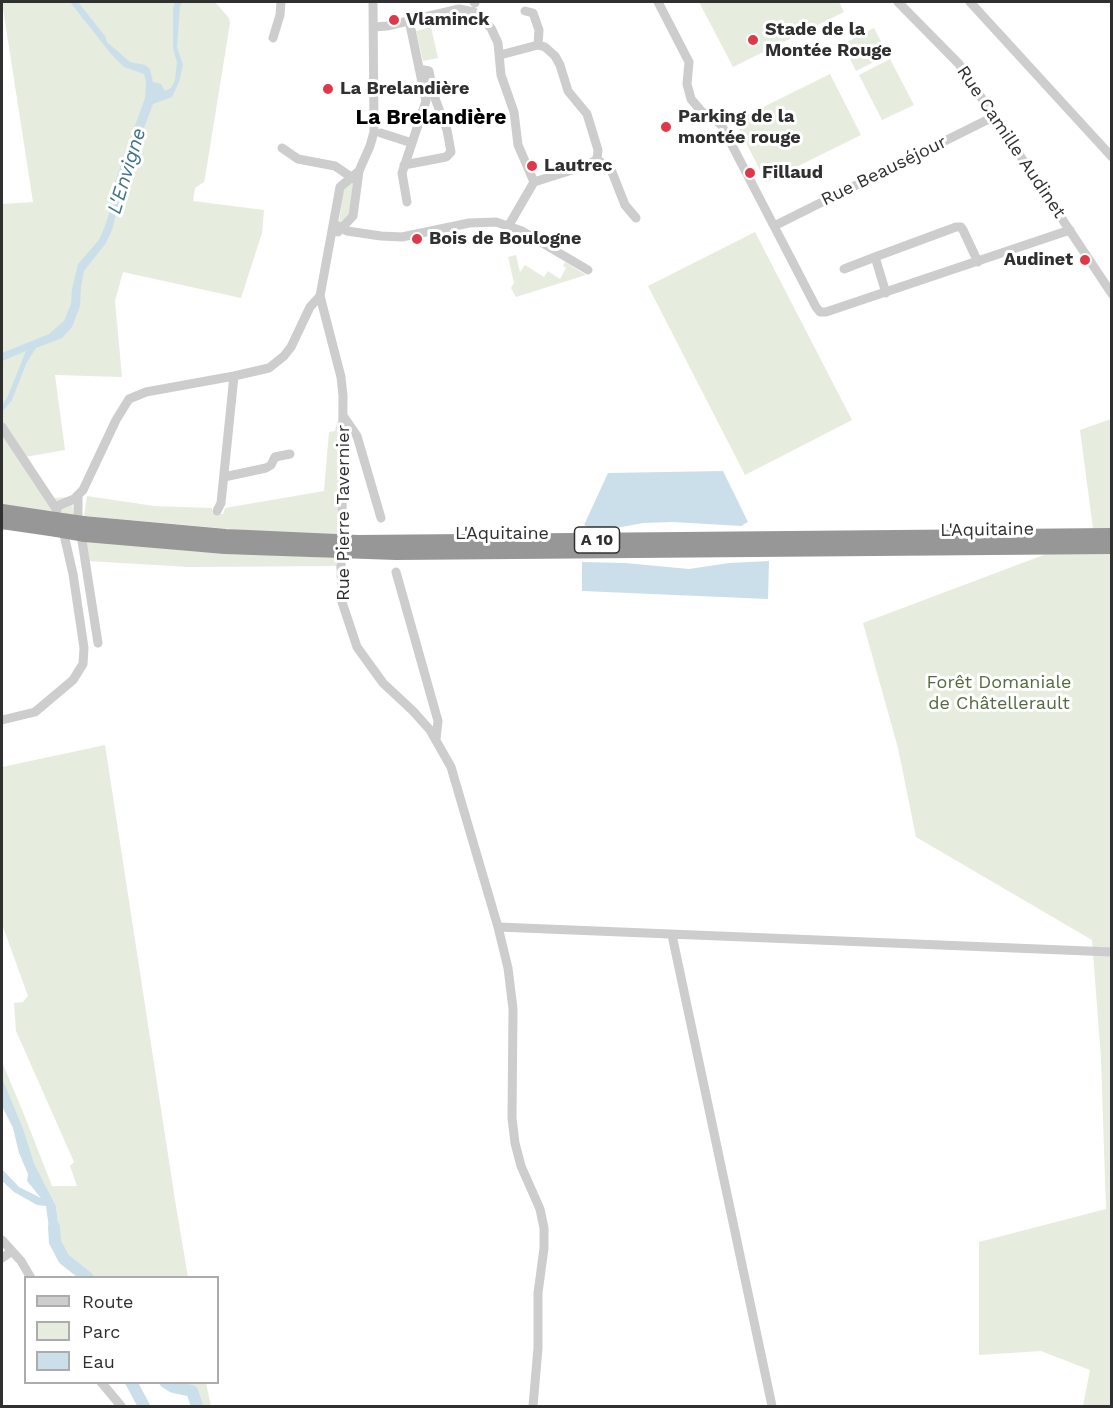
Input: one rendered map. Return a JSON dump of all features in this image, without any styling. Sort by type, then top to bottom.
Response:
[{"type":"highway","name":"L'Aquitaine","points":[[2,511],[56,519],[84,529],[225,547],[396,553],[1112,547]]},
{"type":"highway","name":"L'Aquitaine","points":[[2,522],[56,519]]},
{"type":"highway","name":"L'Aquitaine","points":[[84,529],[358,542],[1112,535]]},
{"type":"street","points":[[273,38],[280,15],[281,2]]},
{"type":"street","name":"Rue Pierre Tavernier","points":[[338,227],[353,216],[354,180],[370,146],[375,121],[373,2]]},
{"type":"street","points":[[658,2],[689,62],[687,84],[691,99],[702,112],[722,126],[820,312],[886,293],[1070,230]]},
{"type":"street","name":"Rue Camille Audinet","points":[[898,2],[959,64],[1112,294]]},
{"type":"street","points":[[970,2],[1112,157]]},
{"type":"street","points":[[374,27],[459,9],[474,12],[491,28],[498,43],[501,75],[514,112],[518,145],[534,182]]},
{"type":"street","points":[[525,11],[533,13],[539,30],[538,45]]},
{"type":"street","points":[[407,202],[402,173],[426,101],[409,21]]},
{"type":"street","points":[[500,55],[538,45],[545,47],[555,56],[560,65],[567,92],[587,114],[598,150],[597,159],[588,165],[534,182],[509,225]]},
{"type":"street","points":[[404,165],[446,157],[451,152],[447,130],[429,71],[419,69]]},
{"type":"street","name":"Rue Beauséjour","points":[[774,226],[995,116]]},
{"type":"street","points":[[381,133],[412,143]]},
{"type":"street","points":[[282,148],[298,159],[335,166],[354,180]]},
{"type":"street","points":[[597,159],[612,172],[625,205],[636,218]]},
{"type":"street","name":"Rue Pierre Tavernier","points":[[354,180],[340,187],[338,227],[331,240],[320,296],[341,377],[344,417],[340,566],[342,602],[357,647],[382,683],[417,716],[436,739],[446,756],[498,927],[509,975],[513,1009],[512,1118],[515,1143],[521,1166],[540,1209],[544,1228],[544,1248],[538,1293],[538,1348],[533,1407]]},
{"type":"street","points":[[338,227],[381,236],[402,237],[469,223],[496,222],[509,225],[588,270]]},
{"type":"street","points":[[844,269],[959,227],[963,230],[978,262]]},
{"type":"street","points":[[875,257],[886,293]]},
{"type":"street","points":[[56,519],[91,477],[116,420],[129,399],[146,392],[261,371],[277,363],[291,346],[310,307],[320,296]]},
{"type":"street","points":[[217,511],[221,503],[234,376]]},
{"type":"street","points":[[344,417],[357,435],[381,518]]},
{"type":"street","points":[[2,427],[45,494],[56,519],[61,521],[73,574],[84,648],[83,664],[73,680],[35,712],[2,720]]},
{"type":"street","points":[[224,477],[266,468],[275,457],[290,454]]},
{"type":"street","points":[[78,495],[78,514],[98,643]]},
{"type":"street","points":[[396,572],[438,721],[436,739]]},
{"type":"street","points":[[498,927],[1112,952]]},
{"type":"street","points":[[672,935],[772,1407]]},
{"type":"street","points":[[2,1240],[21,1261],[30,1276]]},
{"type":"street","points":[[2,1258],[12,1251]]},
{"type":"street","points":[[102,1384],[121,1407]]},
{"type":"green space","points":[[2,2],[215,2],[229,18],[230,23],[205,178],[204,182],[195,188],[193,201],[264,210],[262,233],[241,298],[123,272],[115,301],[122,377],[55,375],[65,450],[25,457],[54,498],[71,497],[74,517],[2,531],[2,204],[33,202]]},
{"type":"green space","name":"Stade de la Montée Rouge","points":[[699,2],[839,2],[844,12],[733,67]]},
{"type":"green space","points":[[431,27],[438,58],[423,61],[416,31]]},
{"type":"green space","points":[[874,28],[888,55],[856,71],[843,44]]},
{"type":"green space","points":[[890,59],[914,105],[882,120],[859,75]]},
{"type":"green space","points":[[830,74],[861,135],[766,182],[735,121]]},
{"type":"green space","points":[[353,183],[349,214],[339,223],[343,190]]},
{"type":"green space","points":[[755,232],[852,420],[745,475],[648,286]]},
{"type":"green space","points":[[516,255],[520,272],[525,265],[544,277],[548,271],[560,279],[566,268],[563,266],[565,262],[586,275],[516,297],[511,288],[514,283],[508,257]]},
{"type":"green space","name":"Forêt Domaniale de Châtellerault","points":[[1111,419],[1111,1406],[1083,1406],[1090,1370],[1041,1351],[979,1355],[979,1242],[1106,1209],[1101,1058],[1092,940],[916,837],[898,748],[863,623],[1094,536],[1080,430]]},
{"type":"green space","points":[[339,421],[337,535],[253,531],[84,516],[87,496],[154,506],[212,508],[212,513],[223,514],[225,508],[324,491],[329,432],[335,431]]},
{"type":"green space","points":[[86,541],[190,551],[336,558],[336,566],[188,567],[88,561]]},
{"type":"green space","points":[[105,745],[188,1276],[94,1276],[76,1266],[66,1257],[61,1248],[56,1206],[34,1163],[2,1078],[2,1062],[52,1186],[77,1186],[70,1166],[74,1162],[16,1031],[14,1003],[23,1002],[28,996],[2,924],[2,767]]},
{"type":"green space","points":[[177,1384],[206,1384],[211,1406],[200,1406],[194,1387]]},
{"type":"water","points":[[70,2],[78,2],[105,36],[107,42],[130,62],[145,65],[150,69],[153,82],[161,84],[165,91],[171,88],[175,80],[177,62],[173,49],[173,8],[175,2],[182,2],[177,47],[183,65],[172,97],[153,104],[126,176],[112,230],[106,243],[84,271],[80,306],[72,327],[62,338],[36,348],[26,364],[12,400],[2,412],[2,405],[26,351],[2,361],[2,353],[49,334],[64,321],[71,304],[78,264],[99,240],[105,226],[112,190],[145,98],[144,74],[124,67]]},
{"type":"water","points":[[723,471],[748,522],[741,526],[672,522],[643,523],[605,530],[592,529],[584,525],[608,473]]},
{"type":"water","points":[[769,561],[768,599],[582,591],[582,562],[625,563],[689,569],[729,563]]},
{"type":"water","points":[[2,1078],[34,1163],[56,1206],[61,1248],[66,1257],[76,1266],[94,1276],[81,1274],[60,1255],[56,1242],[51,1243],[46,1206],[37,1205],[14,1192],[2,1181],[2,1169],[19,1187],[41,1198],[27,1181],[28,1174],[19,1153],[13,1128],[2,1106]]},
{"type":"waterway","name":"L'Envigne","points":[[54,1227],[55,1242],[64,1259],[85,1276]]},
{"type":"waterway","points":[[132,1384],[144,1406]]},
{"type":"waterway","name":"L'Envigne","points":[[168,1384],[192,1391],[197,1406]]},
{"type":"place","name":"Vlaminck","points":[[394,20]]},
{"type":"place","name":"Stade de la Montée Rouge","points":[[753,40]]},
{"type":"place","name":"La Brelandière","points":[[328,89]]},
{"type":"place","name":"Parking de la montée rouge","points":[[666,127]]},
{"type":"place","name":"Lautrec","points":[[532,166]]},
{"type":"place","name":"Fillaud","points":[[750,173]]},
{"type":"place","name":"Bois de Boulogne","points":[[417,239]]},
{"type":"place","name":"Audinet","points":[[1085,260]]},
{"type":"district","name":"La Brelandière","points":[[431,118]]}]
